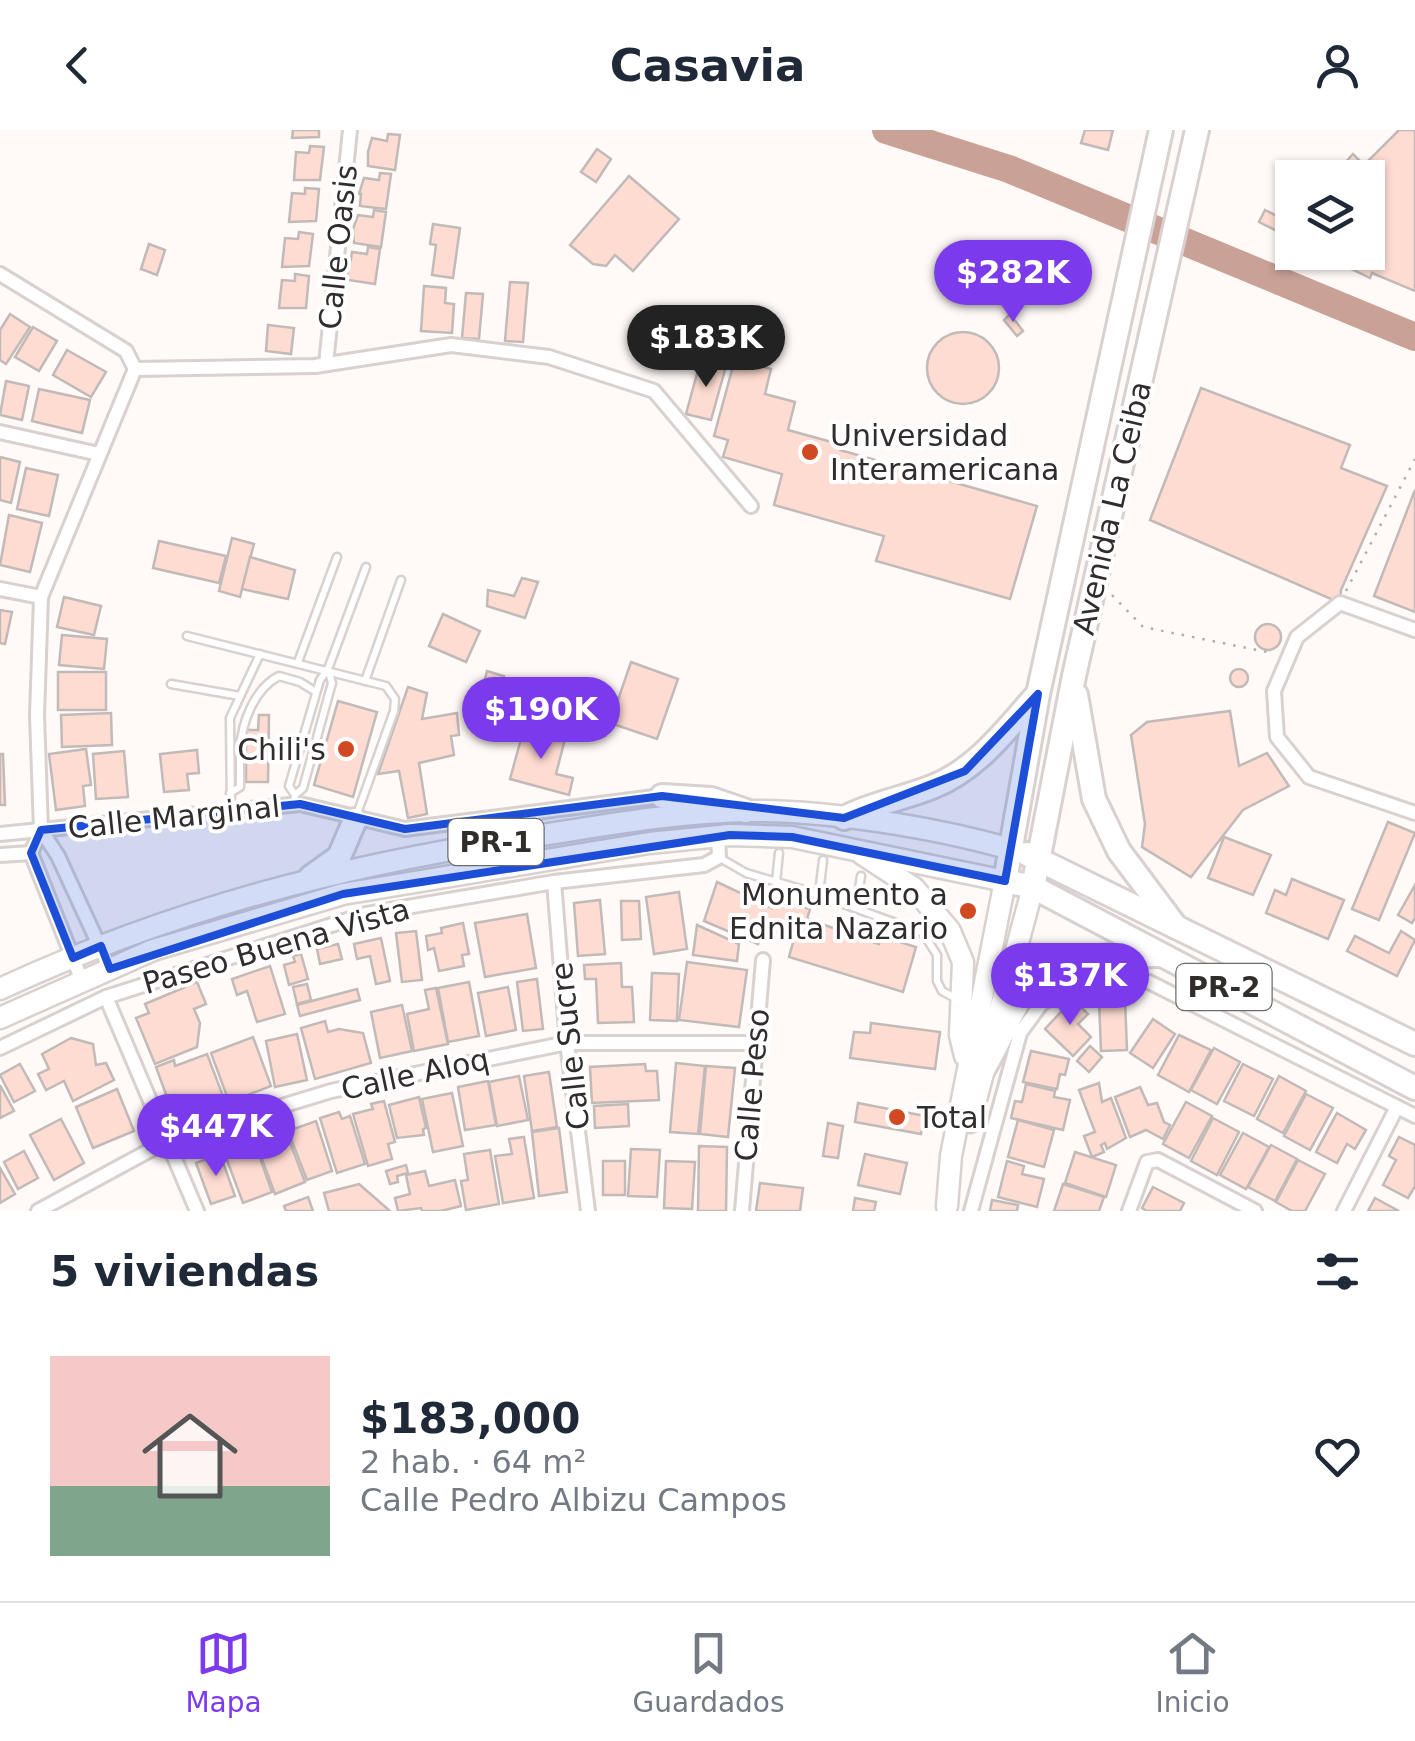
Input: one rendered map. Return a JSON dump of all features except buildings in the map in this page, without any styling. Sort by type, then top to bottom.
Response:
[{"type":"highway","name":"Avenida La Ceiba","points":[[1004,881],[1038,694],[1161,130]]},
{"type":"highway","name":"Avenida La Ceiba","points":[[1032,888],[1074,676],[1197,134]]},
{"type":"highway","points":[[1074,676],[1082,745],[1094,798],[1118,851],[1178,930]]},
{"type":"highway","points":[[844,818],[869,805],[932,787],[965,771],[1038,694]]},
{"type":"highway","points":[[662,796],[711,800],[746,811]]},
{"type":"highway","points":[[311,877],[339,857],[355,820]]},
{"type":"highway","name":"PR-1","points":[[1010,848],[1038,857]]},
{"type":"highway","name":"PR-2","points":[[1038,857],[1178,930],[1415,1044]]},
{"type":"highway","name":"PR-1","points":[[1004,881],[1032,888]]},
{"type":"highway","name":"PR-2","points":[[1032,888],[1412,1079]]},
{"type":"highway","points":[[975,1069],[1025,990],[1050,970],[1069,962],[1110,956],[1161,954]]},
{"type":"main road","name":"PR-1","points":[[0,989],[101,946],[228,901],[311,877],[443,850],[646,820],[746,811],[800,812],[1010,848]]},
{"type":"main road","name":"PR-1","points":[[0,1018],[110,969],[219,929],[343,894],[649,844],[718,847],[792,837],[1004,881]]},
{"type":"main road","points":[[852,848],[914,888],[950,931],[962,962],[960,1035],[975,1069]]},
{"type":"main road","points":[[946,1209],[962,1159],[1004,881]]},
{"type":"main road","points":[[975,1069],[1032,888]]},
{"type":"street","name":"Calle Oasis","points":[[326,364],[350,130]]},
{"type":"street","points":[[0,274],[126,351],[135,369],[40,597],[37,714],[41,830],[32,854],[82,981]]},
{"type":"street","points":[[135,369],[326,364],[452,345],[549,357],[654,391],[750,506]]},
{"type":"street","points":[[0,432],[100,454]]},
{"type":"street","points":[[0,589],[40,597]]},
{"type":"street","points":[[1415,630],[1340,603],[1297,637],[1274,692],[1276,737],[1309,776],[1415,813]]},
{"type":"street","name":"Calle Marginal","points":[[0,834],[231,811],[294,800],[355,820],[405,829],[662,796]]},
{"type":"street","points":[[41,830],[58,856],[110,969]]},
{"type":"street","name":"Paseo Buena Vista","points":[[0,1048],[106,996],[366,914],[554,882],[704,865],[718,847]]},
{"type":"street","points":[[0,855],[32,854]]},
{"type":"street","name":"Calle Sucre","points":[[554,882],[567,1042],[588,1211]]},
{"type":"street","name":"Calle Peso","points":[[742,1211],[762,960]]},
{"type":"street","points":[[971,1211],[1020,1033],[1042,1003],[1091,978],[1150,982],[1415,1116]]},
{"type":"street","points":[[106,996],[197,1211]]},
{"type":"street","name":"Calle Aloq","points":[[38,1211],[167,1140],[331,1091],[567,1042],[755,1043]]},
{"type":"street","points":[[1344,1211],[1397,1107]]},
{"type":"street","points":[[1130,1211],[1146,1162],[1158,1160],[1255,1211]]},
{"type":"lane","points":[[298,662],[337,557]]},
{"type":"lane","points":[[294,800],[289,786],[316,692],[366,568]]},
{"type":"lane","points":[[366,680],[400,580]]},
{"type":"lane","points":[[188,636],[386,686],[395,699],[355,820]]},
{"type":"lane","points":[[231,811],[230,718],[260,654]]},
{"type":"lane","points":[[294,800],[303,788],[332,683],[328,670]]},
{"type":"lane","points":[[240,749],[241,729],[264,684],[279,676],[316,692]]},
{"type":"lane","points":[[171,684],[240,696]]},
{"type":"lane","points":[[230,793],[240,787],[240,759]]},
{"type":"lane","points":[[718,847],[746,873],[819,894],[924,933],[936,955],[937,981],[942,992],[960,1000]]},
{"type":"lane","points":[[776,882],[779,854]]},
{"type":"lane","points":[[819,894],[822,860]]},
{"type":"lane","points":[[856,908],[862,876]]},
{"type":"path","points":[[1340,603],[1415,460]]},
{"type":"path","points":[[1096,579],[1143,628],[1288,657]]},
{"type":"highlighted area","points":[[1038,694],[1005,881],[792,837],[730,835],[343,894],[110,969],[101,946],[73,958],[31,853],[41,830],[300,804],[405,829],[662,796],[844,818],[965,771]]},
{"type":"waterway","points":[[886,130],[1009,169],[1415,337]]},
{"type":"place","name":"Universidad Interamericana","points":[[810,452]]},
{"type":"place","name":"Chili's","points":[[346,749]]},
{"type":"place","name":"Monumento a Ednita Nazario","points":[[968,911]]},
{"type":"place","name":"Total","points":[[897,1117]]}]
